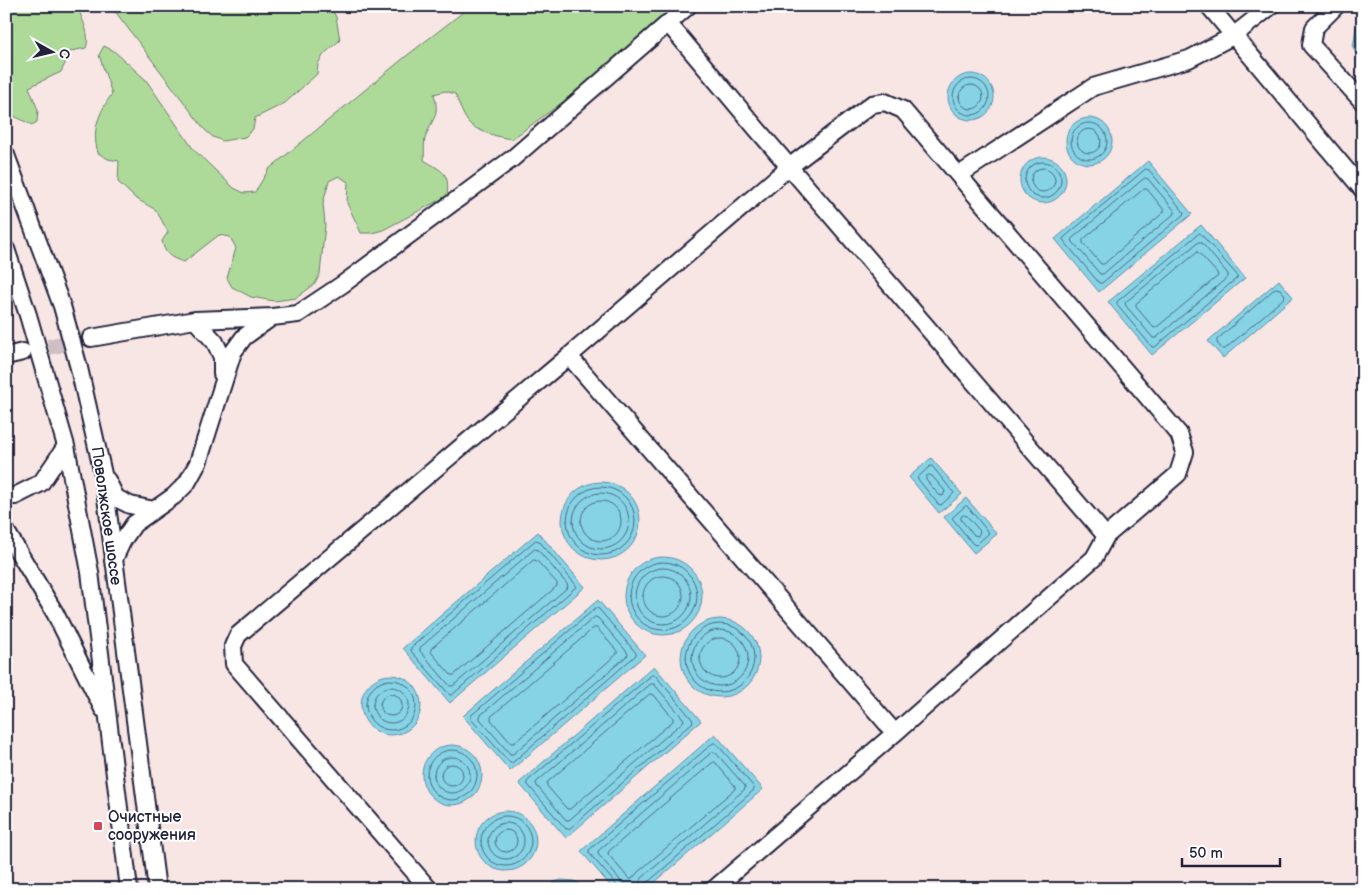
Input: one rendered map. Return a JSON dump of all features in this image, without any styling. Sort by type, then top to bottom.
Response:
[{"type":"street","points":[[91,338],[195,320],[298,314],[343,284],[513,158],[688,6]]},
{"type":"street","points":[[1209,6],[1363,190]]},
{"type":"street","points":[[959,175],[1093,87],[1189,59],[1233,36],[1271,6]]},
{"type":"street","points":[[1336,6],[1314,28],[1311,45],[1363,102]]},
{"type":"street","points":[[668,23],[1106,536]]},
{"type":"street","points":[[429,889],[234,664],[233,646],[238,635],[569,356],[789,167],[872,104],[885,102],[903,110],[959,175],[1179,434],[1185,452],[1178,474],[1106,536],[1094,558],[714,889]]},
{"type":"street","name":"Поволжское шоссе","points":[[6,155],[62,306],[79,368],[103,474],[156,889]]},
{"type":"street","name":"Поволжское шоссе","points":[[6,249],[28,314],[66,446],[90,572],[129,889]]},
{"type":"street","points":[[113,561],[123,540],[134,524],[187,484],[198,463],[233,352],[244,337],[272,317]]},
{"type":"street","points":[[195,320],[215,342],[222,357],[222,386]]},
{"type":"street","points":[[6,356],[23,352]]},
{"type":"street","points":[[569,356],[895,733]]},
{"type":"street","points":[[6,496],[15,496],[41,482],[66,446]]},
{"type":"street","points":[[103,474],[116,498],[130,505],[154,510]]},
{"type":"street","points":[[6,531],[55,614],[109,719]]},
{"type":"green space","points":[[6,6],[77,6],[87,32],[86,48],[71,51],[61,72],[29,87],[38,110],[37,122],[32,125],[14,116],[6,104]]},
{"type":"green space","points":[[111,6],[330,6],[336,17],[340,40],[324,54],[318,64],[317,74],[285,103],[255,118],[253,129],[245,137],[223,141],[213,137],[205,130]]},
{"type":"green space","points":[[471,6],[679,6],[582,88],[512,139],[488,134],[471,125],[464,116],[455,94],[445,91],[434,94],[436,112],[425,138],[424,160],[444,173],[448,188],[447,196],[383,230],[361,233],[347,203],[348,182],[339,176],[329,181],[323,203],[325,225],[320,274],[315,284],[296,298],[274,301],[251,297],[232,287],[227,278],[236,248],[230,237],[219,235],[184,262],[172,257],[165,249],[162,241],[168,232],[156,210],[135,198],[118,182],[119,161],[108,159],[98,153],[95,137],[96,129],[103,108],[112,94],[99,55],[104,46],[114,51],[146,80],[194,150],[234,188],[244,193],[255,192],[269,169],[405,57]]},
{"type":"water","points":[[1363,18],[1363,65],[1353,48],[1356,27]]},
{"type":"water","points":[[967,74],[975,74],[984,78],[990,84],[994,97],[990,110],[984,116],[975,120],[967,120],[958,116],[952,110],[948,101],[948,93],[952,84],[958,78]]},
{"type":"water","points":[[1085,118],[1093,118],[1102,122],[1108,128],[1112,141],[1108,154],[1102,160],[1093,164],[1085,164],[1076,160],[1070,154],[1066,145],[1066,137],[1070,128],[1076,122]]},
{"type":"water","points":[[1039,157],[1047,157],[1056,161],[1062,167],[1066,180],[1062,193],[1056,199],[1047,203],[1039,203],[1030,199],[1024,193],[1020,184],[1020,176],[1024,167],[1030,161]]},
{"type":"water","points":[[1148,161],[1192,214],[1099,292],[1055,239]]},
{"type":"water","points":[[1201,225],[1245,278],[1152,355],[1108,302]]},
{"type":"water","points":[[1279,280],[1293,297],[1223,358],[1208,341]]},
{"type":"water","points":[[931,458],[962,494],[939,513],[909,477]]},
{"type":"water","points":[[601,482],[616,485],[629,493],[637,506],[640,521],[637,536],[629,549],[616,557],[601,560],[586,557],[573,549],[565,536],[562,521],[565,506],[573,493],[586,485]]},
{"type":"water","points":[[966,498],[997,534],[974,553],[944,517]]},
{"type":"water","points":[[538,532],[585,587],[450,703],[403,648]]},
{"type":"water","points":[[663,557],[678,560],[691,568],[699,581],[702,596],[699,611],[691,624],[678,632],[663,635],[648,632],[635,624],[627,611],[624,596],[627,581],[635,568],[648,560]]},
{"type":"water","points":[[598,600],[645,655],[510,771],[463,716]]},
{"type":"water","points":[[720,619],[735,622],[748,630],[756,643],[759,658],[756,673],[748,686],[735,694],[720,697],[705,694],[692,686],[684,673],[681,658],[684,643],[692,630],[705,622]]},
{"type":"water","points":[[654,666],[701,721],[566,838],[519,783]]},
{"type":"water","points":[[391,675],[407,680],[412,684],[416,689],[421,705],[416,721],[412,726],[407,730],[391,735],[375,730],[370,726],[366,721],[361,705],[366,689],[370,684],[375,680]]},
{"type":"water","points":[[715,734],[763,789],[647,889],[613,889],[581,851]]},
{"type":"water","points":[[452,745],[468,750],[473,754],[477,759],[482,775],[477,791],[473,796],[468,800],[452,805],[436,800],[431,796],[427,791],[422,775],[427,759],[431,754],[436,750]]},
{"type":"water","points":[[506,811],[522,816],[527,820],[531,825],[536,841],[531,857],[527,862],[522,866],[506,871],[490,866],[485,862],[481,857],[476,841],[481,825],[485,820],[490,816]]},
{"type":"water","points":[[561,880],[574,881],[587,889],[545,889]]},
{"type":"tunnel","points":[[25,352],[91,338]]},
{"type":"place","name":"Очистные сооружения","points":[[98,826]]}]
